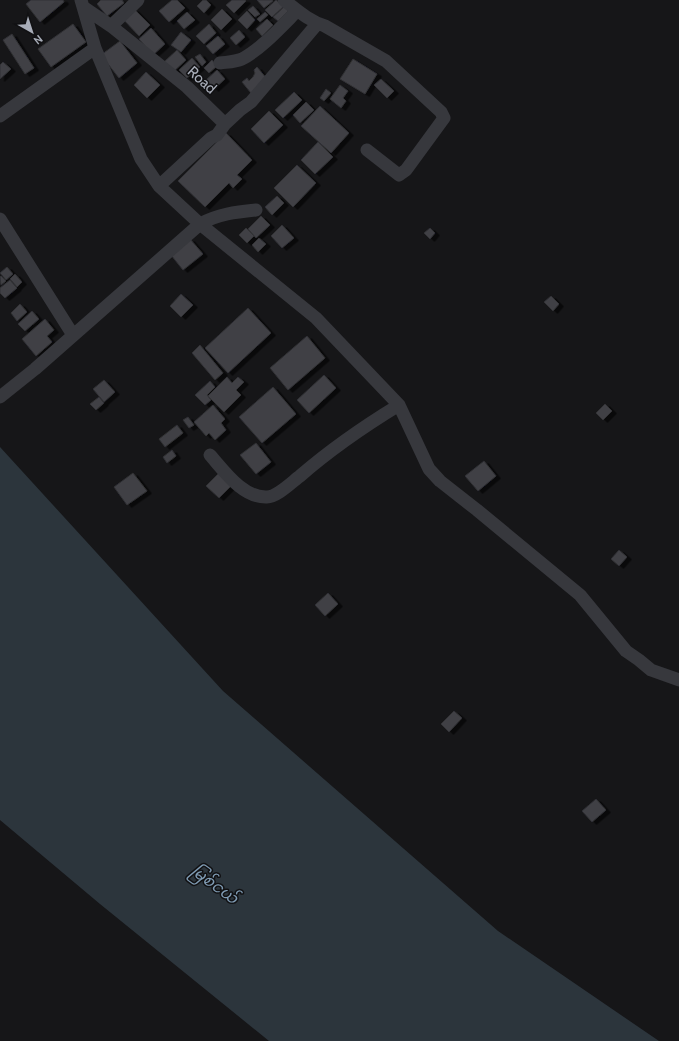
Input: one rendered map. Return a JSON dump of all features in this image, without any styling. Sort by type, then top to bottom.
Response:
[{"type":"street","points":[[111,26],[138,0]]},
{"type":"street","points":[[284,0],[297,11],[317,24],[325,26],[386,61],[441,112],[444,118],[406,170],[399,175],[367,150]]},
{"type":"street","points":[[82,3],[95,48],[141,159],[159,186],[200,224],[316,318],[399,405],[429,468],[440,481],[580,595],[626,651],[651,670],[679,680]]},
{"type":"street","name":"Road","points":[[82,3],[187,87],[225,124]]},
{"type":"street","points":[[220,63],[240,60],[251,53],[297,11]]},
{"type":"street","points":[[159,186],[211,138],[217,135],[225,124],[240,110],[251,102],[317,24]]},
{"type":"street","points":[[0,116],[95,48]]},
{"type":"street","points":[[0,397],[35,369],[200,224],[210,219],[233,212],[256,210]]},
{"type":"street","points":[[0,219],[73,335]]},
{"type":"street","points":[[210,456],[238,486],[254,496],[269,498],[282,490],[350,436],[399,405]]},
{"type":"water","name":"မြစ်ငယ်","points":[[0,447],[223,691],[498,931],[659,1041],[269,1041],[100,904],[0,820]]},
{"type":"building","points":[[31,0],[63,0],[64,2],[40,22],[26,4]]},
{"type":"building","points":[[101,0],[122,0],[124,3],[107,16],[97,4]]},
{"type":"building","points":[[172,0],[177,0],[185,8],[169,22],[159,11]]},
{"type":"building","points":[[203,0],[206,0],[211,5],[204,13],[197,6]]},
{"type":"building","points":[[232,0],[246,1],[234,13],[226,5]]},
{"type":"building","points":[[257,0],[272,0],[273,1],[264,8]]},
{"type":"building","points":[[276,0],[283,7],[272,17],[265,10]]},
{"type":"building","points":[[253,6],[260,14],[255,17],[248,10]]},
{"type":"building","points":[[284,7],[288,11],[278,21],[273,17]]},
{"type":"building","points":[[134,9],[150,25],[139,36],[123,19]]},
{"type":"building","points":[[222,9],[232,19],[221,30],[211,20]]},
{"type":"building","points":[[247,11],[255,20],[247,29],[238,20]]},
{"type":"building","points":[[187,12],[195,20],[184,29],[177,21]]},
{"type":"building","points":[[265,12],[268,15],[260,22],[257,19]]},
{"type":"building","points":[[267,19],[273,25],[262,36],[256,29]]},
{"type":"building","points":[[73,24],[86,42],[51,67],[38,49]]},
{"type":"building","points":[[209,24],[216,33],[204,44],[196,36]]},
{"type":"building","points":[[151,28],[165,44],[153,55],[139,39]]},
{"type":"building","points":[[239,30],[245,37],[236,45],[230,38]]},
{"type":"building","points":[[181,32],[191,40],[181,52],[171,45]]},
{"type":"building","points":[[12,34],[34,68],[25,74],[3,40]]},
{"type":"building","points":[[218,36],[225,44],[213,54],[206,46]]},
{"type":"building","points":[[120,41],[137,63],[119,78],[101,55]]},
{"type":"building","points":[[177,50],[186,60],[173,72],[164,62]]},
{"type":"building","points":[[200,54],[206,62],[202,66],[195,57]]},
{"type":"building","points":[[192,58],[200,67],[187,78],[179,70]]},
{"type":"building","points":[[353,59],[377,74],[365,94],[340,79]]},
{"type":"building","points":[[212,60],[217,66],[209,73],[204,68]]},
{"type":"building","points":[[3,62],[11,69],[0,79],[0,65]]},
{"type":"building","points":[[257,67],[267,79],[251,93],[242,82],[247,78],[249,81],[253,77],[255,73],[254,70]]},
{"type":"building","points":[[217,70],[225,79],[214,89],[206,80]]},
{"type":"building","points":[[146,72],[160,85],[147,98],[134,85]]},
{"type":"building","points":[[381,79],[394,91],[387,98],[374,85]]},
{"type":"building","points":[[340,85],[348,91],[343,98],[346,101],[341,108],[330,99]]},
{"type":"building","points":[[326,89],[331,93],[324,101],[320,98]]},
{"type":"building","points":[[294,92],[302,100],[283,118],[275,110]]},
{"type":"building","points":[[306,102],[314,110],[300,123],[293,115]]},
{"type":"building","points":[[320,106],[349,133],[331,153],[301,126]]},
{"type":"building","points":[[269,111],[283,125],[264,143],[251,129]]},
{"type":"building","points":[[226,133],[252,160],[237,175],[242,179],[233,188],[229,183],[205,207],[178,181]]},
{"type":"building","points":[[318,142],[333,157],[315,174],[301,160]]},
{"type":"building","points":[[297,165],[316,183],[293,207],[274,188]]},
{"type":"building","points":[[277,196],[284,203],[272,215],[265,207]]},
{"type":"building","points":[[261,216],[270,225],[256,238],[248,229]]},
{"type":"building","points":[[282,225],[294,238],[282,248],[271,236]]},
{"type":"building","points":[[246,228],[254,236],[247,243],[239,235]]},
{"type":"building","points":[[430,228],[435,233],[430,239],[424,233]]},
{"type":"building","points":[[259,238],[266,244],[258,252],[252,245]]},
{"type":"building","points":[[190,239],[203,254],[183,270],[171,255]]},
{"type":"building","points":[[7,267],[13,274],[6,280],[0,273]]},
{"type":"building","points":[[15,274],[22,282],[17,287],[10,279]]},
{"type":"building","points":[[1,276],[6,281],[1,285],[0,277]]},
{"type":"building","points":[[10,280],[17,288],[5,298],[0,293],[0,288]]},
{"type":"building","points":[[181,294],[193,305],[181,317],[170,306]]},
{"type":"building","points":[[551,296],[559,304],[553,311],[544,302]]},
{"type":"building","points":[[20,304],[27,312],[17,321],[11,313]]},
{"type":"building","points":[[248,308],[271,333],[228,373],[205,348]]},
{"type":"building","points":[[32,311],[39,319],[25,331],[18,324]]},
{"type":"building","points":[[45,319],[54,330],[47,336],[52,342],[36,356],[22,339]]},
{"type":"building","points":[[307,336],[325,358],[288,390],[270,368]]},
{"type":"building","points":[[200,345],[223,373],[215,380],[192,353]]},
{"type":"building","points":[[324,375],[336,388],[309,413],[297,400]]},
{"type":"building","points":[[227,377],[232,383],[238,377],[244,382],[236,390],[241,395],[224,412],[208,396]]},
{"type":"building","points":[[104,380],[115,392],[104,402],[93,389]]},
{"type":"building","points":[[210,381],[215,387],[207,395],[211,400],[205,405],[195,395]]},
{"type":"building","points":[[273,387],[296,414],[262,443],[239,417]]},
{"type":"building","points":[[99,397],[104,403],[96,410],[90,404]]},
{"type":"building","points":[[605,404],[612,411],[603,420],[596,413]]},
{"type":"building","points":[[213,405],[225,419],[221,423],[226,430],[215,440],[209,433],[206,436],[194,422]]},
{"type":"building","points":[[188,417],[194,425],[189,428],[183,420]]},
{"type":"building","points":[[177,425],[183,433],[165,447],[159,439]]},
{"type":"building","points":[[256,443],[271,462],[256,474],[240,455]]},
{"type":"building","points":[[172,450],[176,456],[167,463],[163,457]]},
{"type":"building","points":[[484,461],[496,476],[478,491],[465,476]]},
{"type":"building","points":[[133,473],[147,491],[127,505],[114,487]]},
{"type":"building","points":[[219,473],[231,486],[219,498],[206,486]]},
{"type":"building","points":[[619,550],[627,557],[619,566],[611,559]]},
{"type":"building","points":[[328,593],[338,604],[325,616],[315,605]]},
{"type":"building","points":[[454,711],[462,718],[449,732],[441,724]]},
{"type":"building","points":[[596,799],[606,810],[592,822],[582,811]]}]
